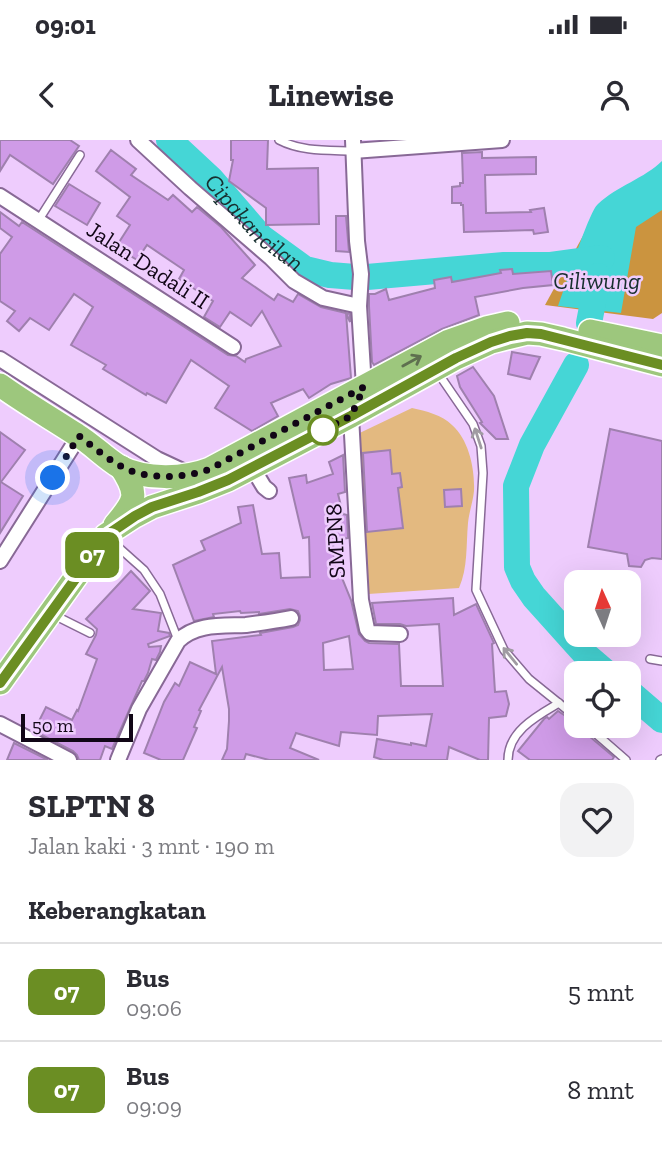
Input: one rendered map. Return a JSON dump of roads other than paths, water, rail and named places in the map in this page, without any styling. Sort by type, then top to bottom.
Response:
[{"type":"main road","points":[[0,385],[121,467],[159,476],[196,474],[364,387],[452,350],[527,333],[563,332],[625,346],[662,346]]},
{"type":"main road","points":[[625,346],[662,365]]},
{"type":"main road","points":[[106,536],[152,507],[211,487],[351,416],[436,370],[452,350]]},
{"type":"main road","points":[[0,683],[130,506],[134,491],[121,467]]},
{"type":"street","points":[[138,140],[294,281],[323,298],[359,306]]},
{"type":"street","points":[[351,416],[364,387],[359,306],[361,274],[353,145],[502,140]]},
{"type":"street","name":"Jalan Dadali II","points":[[0,196],[233,347]]},
{"type":"street","points":[[0,359],[157,459],[196,474]]},
{"type":"street","points":[[45,416],[56,394]]},
{"type":"street","name":"SMPN8","points":[[351,416],[361,600],[367,629],[370,633],[400,634]]},
{"type":"street","points":[[0,561],[87,442],[104,424]]},
{"type":"street","points":[[252,467],[264,488],[269,491]]},
{"type":"street","points":[[118,760],[139,709],[184,635],[212,626],[291,618]]},
{"type":"street","points":[[0,724],[69,760]]},
{"type":"lane","points":[[279,140],[316,150],[353,145]]},
{"type":"lane","points":[[38,221],[80,155]]},
{"type":"lane","points":[[436,370],[473,424],[481,446],[483,473],[476,590],[504,650],[529,679],[564,707]]},
{"type":"lane","points":[[106,536],[144,570],[160,594],[178,641]]},
{"type":"lane","points":[[51,613],[90,633]]},
{"type":"lane","points":[[650,659],[662,661]]},
{"type":"lane","points":[[508,760],[510,744],[516,734],[559,703]]},
{"type":"lane","points":[[601,738],[626,760]]},
{"type":"water","name":"Ciliwung","points":[[662,161],[662,210],[636,227],[621,313],[558,306],[583,235],[598,204]]},
{"type":"waterway","name":"Cipakancilan","points":[[169,140],[211,179],[261,237],[305,269],[355,277]]},
{"type":"waterway","name":"Cipakancilan","points":[[367,277],[504,265],[551,265],[602,258]]},
{"type":"waterway","name":"Ciliwung","points":[[589,323],[598,276]]},
{"type":"waterway","name":"Ciliwung","points":[[576,365],[532,445],[516,486],[517,567],[534,597],[593,661]]},
{"type":"waterway","name":"Ciliwung","points":[[641,702],[662,720]]}]
